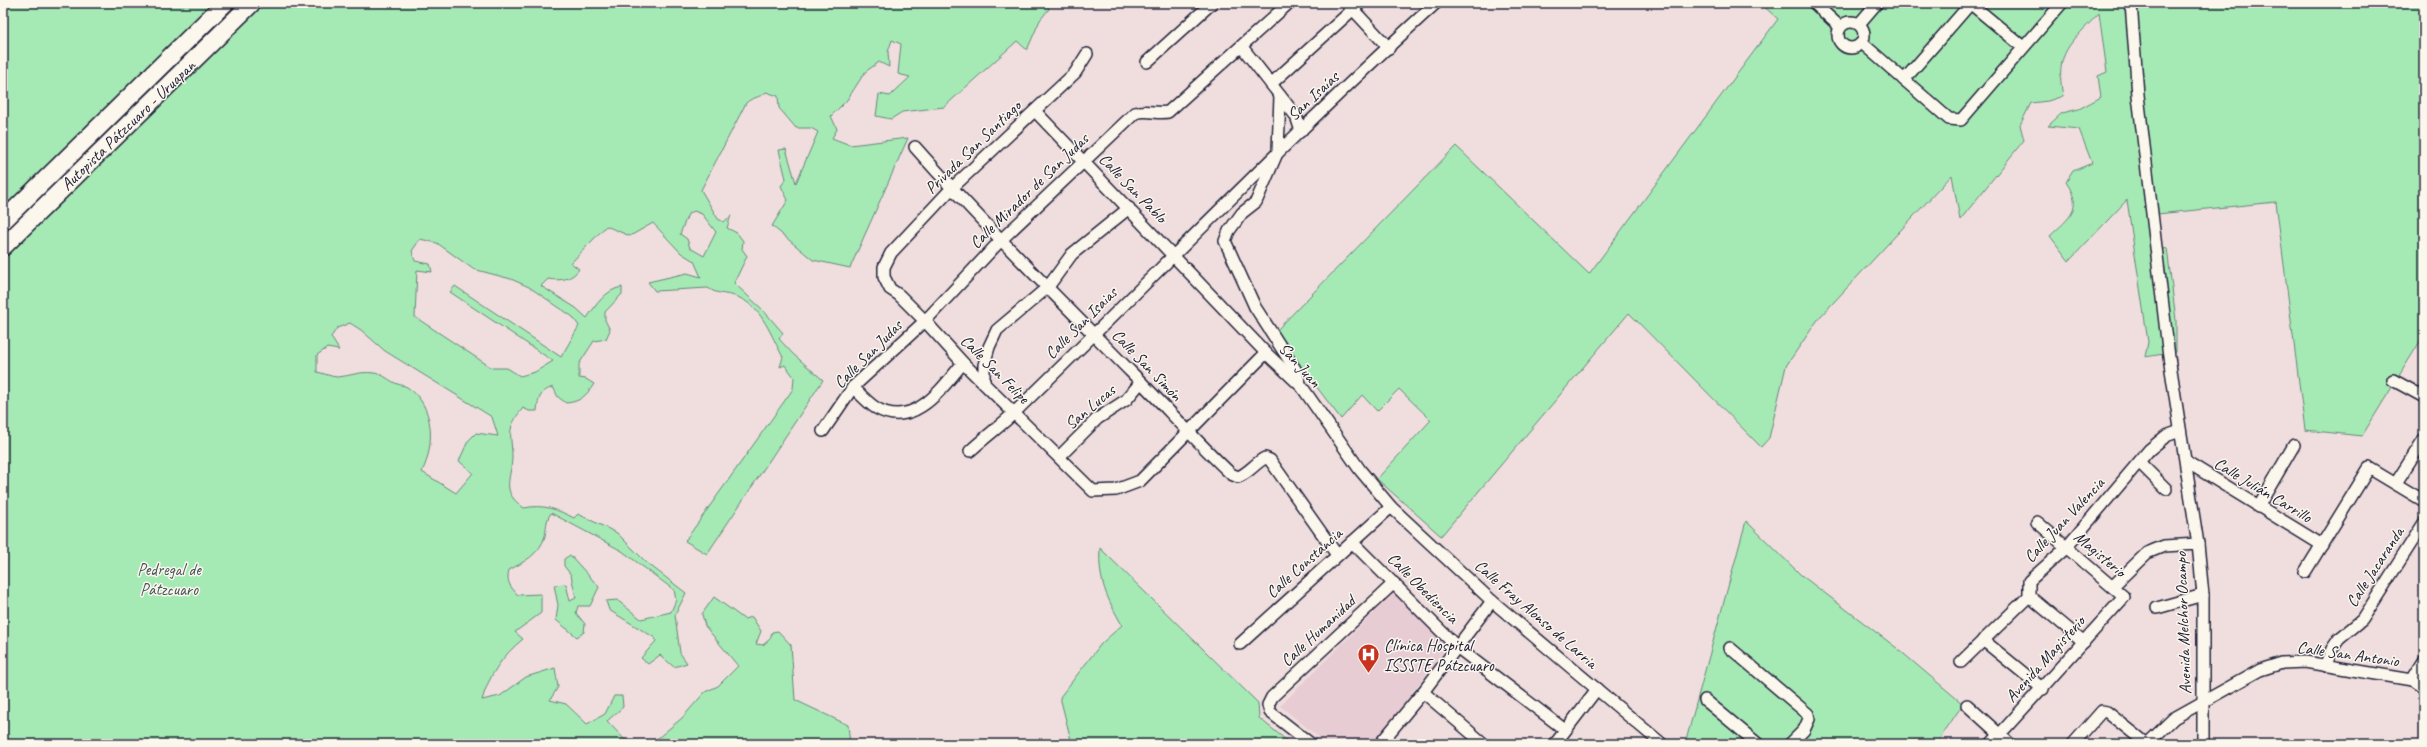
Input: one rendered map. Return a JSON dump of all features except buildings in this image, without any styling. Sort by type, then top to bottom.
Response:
[{"type":"highway","name":"Autopista Pátzcuaro - Uruapan","points":[[3,221],[225,3]]},
{"type":"highway","name":"Autopista Pátzcuaro - Uruapan","points":[[3,247],[252,3]]},
{"type":"street","points":[[1147,62],[1212,3]]},
{"type":"street","points":[[1289,3],[1242,47],[1296,116],[1301,131]]},
{"type":"street","name":"San Isaías","points":[[1215,217],[1278,151],[1436,3]]},
{"type":"street","points":[[1814,3],[1840,27]]},
{"type":"street","points":[[1859,24],[1877,3]]},
{"type":"street","points":[[1904,80],[1970,3],[2024,47]]},
{"type":"street","points":[[1862,43],[1949,119],[1960,120],[2062,3]]},
{"type":"street","name":"Avenida Melchor Ocampo","points":[[2131,3],[2138,95],[2180,431],[2198,544],[2203,595],[2203,744]]},
{"type":"street","points":[[1271,84],[1354,5],[1389,48]]},
{"type":"street","points":[[1851,21],[1859,24],[1865,35],[1862,43],[1851,48],[1843,46],[1838,35],[1840,27],[1851,21]]},
{"type":"street","name":"Calle Mirador de San Judas","points":[[925,321],[1001,240],[1135,113],[1144,110],[1159,113],[1168,112],[1242,47]]},
{"type":"street","name":"Privada San Santiago","points":[[884,267],[891,253],[952,188],[1075,73],[1087,54]]},
{"type":"street","points":[[1280,96],[1278,151],[1256,202],[1242,213],[1229,230],[1225,241],[1254,307],[1295,369],[1302,387]]},
{"type":"street","name":"Calle San Pablo","points":[[1035,111],[1173,255]]},
{"type":"street","name":"Calle San Simón","points":[[915,147],[1001,240],[1141,382],[1188,433],[1231,474],[1238,477],[1244,475],[1265,458],[1270,460],[1337,555]]},
{"type":"street","points":[[984,383],[984,365],[989,347],[997,330],[1048,287],[1072,254],[1129,208]]},
{"type":"street","name":"Calle San Isaias","points":[[970,451],[1015,412],[1173,255],[1215,217]]},
{"type":"street","name":"San Juan","points":[[1173,255],[1266,353],[1302,387],[1360,470],[1392,507]]},
{"type":"street","name":"Calle San Felipe","points":[[884,267],[884,278],[890,290],[899,295],[963,363],[1015,412],[1093,492],[1116,490],[1140,481],[1188,433]]},
{"type":"street","name":"Calle San Judas","points":[[823,431],[854,387],[925,321]]},
{"type":"street","points":[[1188,433],[1266,353]]},
{"type":"street","points":[[854,387],[876,408],[899,416],[912,413],[924,405],[940,391],[963,363]]},
{"type":"street","points":[[2393,380],[2424,397]]},
{"type":"street","name":"San Lucas","points":[[1059,457],[1097,419],[1126,400],[1141,382]]},
{"type":"street","name":"Calle Juan Valencia","points":[[2029,596],[2029,581],[2066,548],[2080,529],[2140,463],[2149,450],[2166,436],[2180,431]]},
{"type":"street","points":[[2396,484],[2424,439]]},
{"type":"street","points":[[2258,506],[2294,446]]},
{"type":"street","name":"Calle Julián Carrillo","points":[[2186,462],[2322,545]]},
{"type":"street","points":[[2140,463],[2166,488]]},
{"type":"street","points":[[2305,572],[2369,468],[2424,501]]},
{"type":"street","name":"Calle Constancia","points":[[1240,644],[1392,507]]},
{"type":"street","name":"Calle Fray Alonso de Larria","points":[[1392,507],[1492,601],[1662,744]]},
{"type":"street","name":"Magisterio","points":[[2037,522],[2124,597]]},
{"type":"street","name":"Calle Jacaranda","points":[[2325,666],[2332,649],[2339,639],[2362,620],[2424,523]]},
{"type":"street","name":"Calle Obediencia","points":[[1352,542],[1458,648],[1565,730]]},
{"type":"street","points":[[2113,586],[2147,553],[2164,546],[2198,544]]},
{"type":"street","name":"Calle Humanidad","points":[[1311,744],[1270,712],[1268,705],[1272,697],[1394,583]]},
{"type":"street","points":[[2157,608],[2203,595]]},
{"type":"street","points":[[1961,662],[2029,596],[2084,642]]},
{"type":"street","name":"Avenida Magisterio","points":[[1991,744],[2043,689],[2124,597]]},
{"type":"street","points":[[1380,744],[1458,648],[1492,601]]},
{"type":"street","points":[[1983,640],[2043,689]]},
{"type":"street","points":[[1730,648],[1808,714],[1809,719],[1804,730],[1790,744]]},
{"type":"street","points":[[2412,680],[2424,661]]},
{"type":"street","name":"Calle San Antonio","points":[[2147,744],[2174,718],[2260,670],[2275,666],[2305,662],[2412,680],[2424,688]]},
{"type":"street","points":[[1555,744],[1597,688]]},
{"type":"street","points":[[1423,692],[1484,744]]},
{"type":"street","points":[[1705,700],[1758,744]]},
{"type":"street","points":[[1967,705],[2010,744]]},
{"type":"street","points":[[2073,744],[2102,711],[2108,712],[2147,744]]},
{"type":"shaded area","name":"Clínica Hospital ISSSTE Pátzcuaro","points":[[1393,593],[1449,644],[1374,744],[1327,744],[1280,706]]},
{"type":"green space","name":"Pedregal de Pátzcuaro","points":[[3,3],[1046,3],[1049,9],[1040,20],[1027,50],[1017,41],[944,107],[902,112],[891,119],[876,116],[879,94],[890,96],[910,77],[898,74],[901,44],[892,40],[888,52],[889,67],[879,62],[865,72],[847,100],[831,116],[837,129],[832,138],[850,145],[908,138],[850,268],[813,260],[772,226],[788,200],[781,186],[786,179],[779,150],[786,149],[796,183],[818,132],[811,128],[796,128],[779,108],[778,96],[766,92],[746,103],[701,190],[718,219],[724,222],[731,215],[727,228],[737,233],[743,241],[742,249],[747,256],[734,283],[763,310],[783,333],[779,339],[793,354],[823,380],[707,554],[685,541],[793,389],[794,377],[785,365],[780,367],[783,357],[766,324],[755,309],[736,296],[715,292],[708,288],[655,291],[648,282],[687,273],[701,277],[694,261],[681,253],[653,223],[630,236],[606,226],[571,263],[579,269],[576,273],[565,279],[548,279],[541,286],[576,308],[587,318],[602,299],[611,291],[622,287],[622,294],[605,312],[605,320],[610,330],[606,339],[594,341],[579,364],[579,378],[586,379],[594,384],[588,392],[579,400],[566,403],[558,397],[553,387],[542,393],[540,396],[537,411],[529,411],[523,408],[517,415],[511,432],[512,458],[509,491],[517,502],[524,508],[550,508],[574,518],[578,514],[617,533],[647,563],[686,593],[675,615],[680,653],[687,663],[674,667],[660,655],[648,664],[641,658],[656,641],[655,638],[609,610],[606,601],[617,600],[641,619],[671,612],[676,600],[674,590],[622,551],[551,513],[547,522],[543,542],[539,548],[531,557],[509,570],[508,574],[509,584],[518,595],[541,594],[541,613],[515,632],[523,639],[509,652],[498,666],[489,682],[482,700],[500,696],[526,677],[555,668],[558,687],[550,700],[566,704],[587,724],[605,714],[614,696],[622,696],[623,707],[607,721],[625,740],[648,743],[658,738],[682,718],[705,692],[718,686],[738,666],[705,626],[702,614],[714,597],[744,619],[752,617],[761,631],[756,644],[763,645],[770,639],[772,632],[778,631],[791,645],[795,700],[848,725],[850,744],[3,744]],"holes":[[[694,211],[702,214],[716,232],[704,256],[690,248],[687,239],[680,234],[688,214]],[[420,239],[437,243],[473,269],[511,279],[529,287],[573,317],[579,326],[561,357],[455,286],[450,292],[553,361],[535,372],[520,376],[507,368],[492,368],[415,317],[417,270],[432,272],[430,264],[415,261],[412,251]],[[350,323],[361,330],[385,351],[492,417],[498,436],[476,433],[468,441],[459,461],[473,473],[456,493],[422,472],[429,450],[430,426],[423,404],[407,387],[377,374],[364,373],[337,377],[317,372],[317,355],[327,348],[339,350],[331,337],[337,328]]]},
{"type":"green space","points":[[1760,3],[2424,3],[2424,335],[2362,436],[2305,430],[2276,202],[2157,214],[2162,249],[2167,248],[2176,320],[2176,352],[2145,357],[2148,342],[2127,200],[2069,261],[2050,236],[2069,218],[2074,206],[2074,199],[2066,182],[2073,171],[2092,163],[2079,129],[2048,126],[2062,113],[2079,109],[2101,97],[2098,76],[2107,72],[2099,13],[2073,41],[2063,58],[2061,81],[2063,96],[2048,101],[2031,103],[2020,125],[2024,140],[1960,220],[1952,175],[1819,318],[1786,366],[1769,438],[1761,447],[1629,313],[1441,536],[1377,479],[1431,420],[1399,389],[1377,411],[1362,395],[1341,419],[1275,332],[1456,146],[1589,274],[1778,19]]},
{"type":"green space","points":[[1746,521],[1801,575],[1898,649],[1963,704],[1936,744],[1685,744]]},
{"type":"green space","points":[[1100,548],[1258,703],[1259,718],[1291,744],[1072,744],[1060,697],[1101,644],[1122,625],[1108,597],[1102,580],[1100,570]]},
{"type":"green space","points":[[570,555],[599,587],[590,606],[578,606],[576,613],[585,624],[584,632],[577,637],[556,620],[558,605],[554,585],[566,584],[570,601],[576,598],[571,575],[564,566],[564,559]]},
{"type":"place","name":"Clínica Hospital ISSSTE Pátzcuaro","points":[[1369,674]]}]
